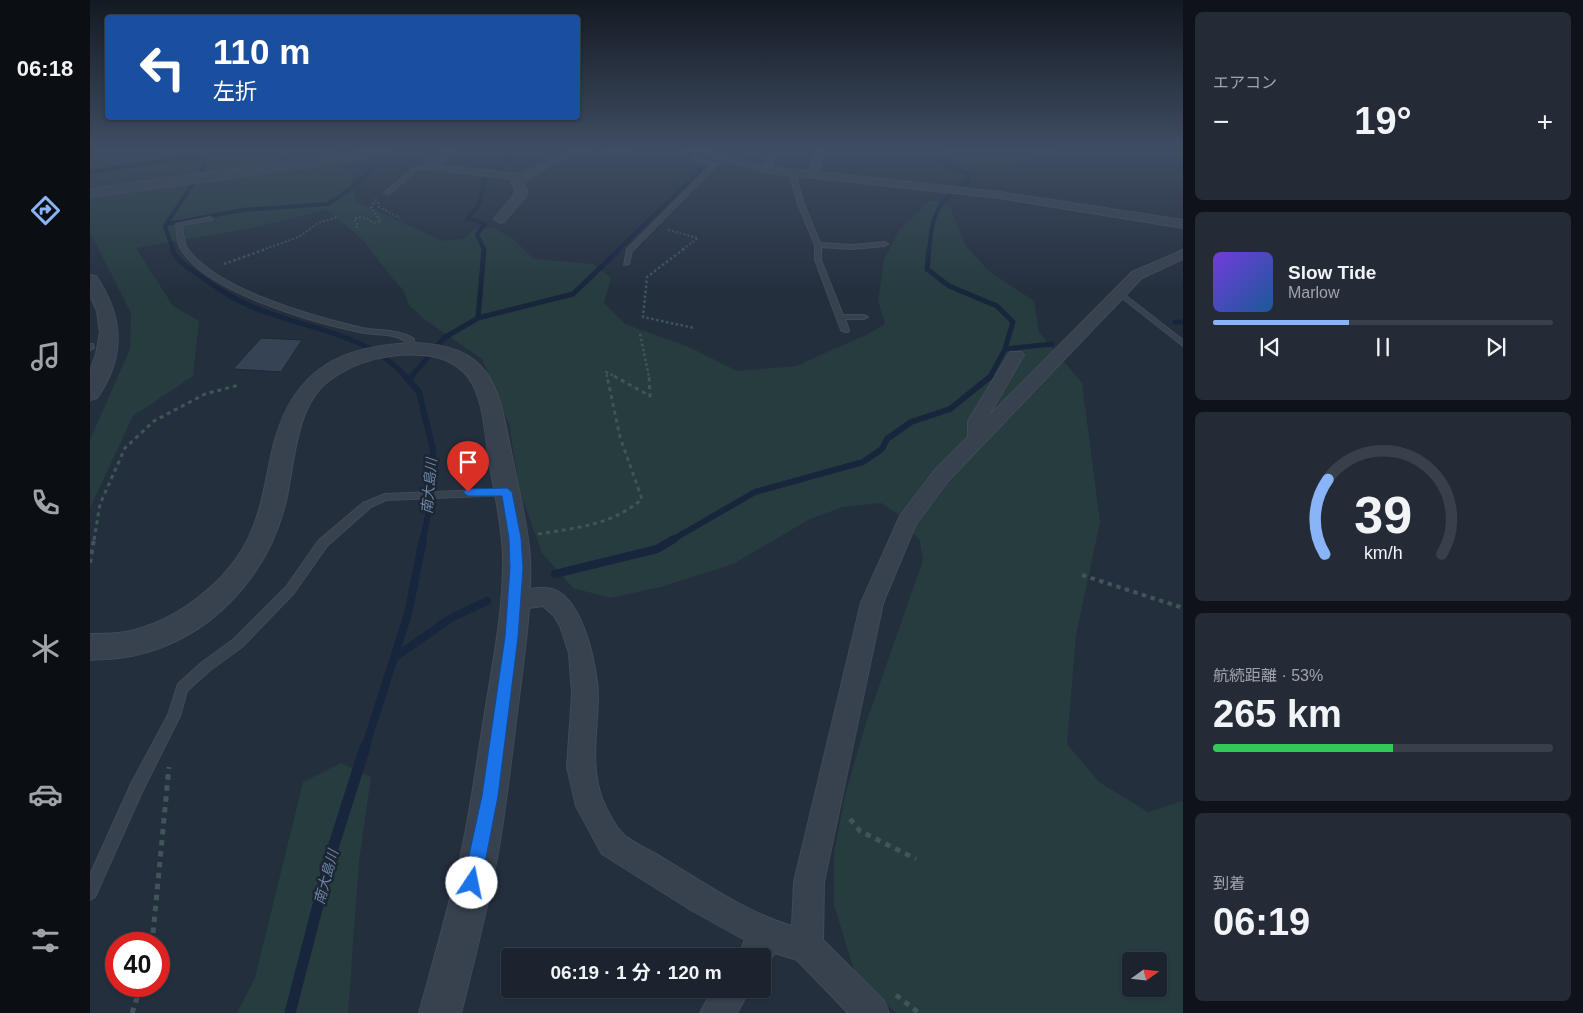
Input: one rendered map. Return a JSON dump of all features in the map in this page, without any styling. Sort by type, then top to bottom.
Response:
[{"type":"street","points":[[500,219],[519,197]]},
{"type":"street","points":[[1006,197],[1183,224]]},
{"type":"street","points":[[807,947],[809,882],[872,603],[908,521],[941,476],[977,441],[1136,274],[1183,254]]},
{"type":"street","points":[[90,280],[106,310],[110,337],[106,356],[90,394]]},
{"type":"street","points":[[90,647],[136,643],[176,627],[207,606],[242,573],[258,550],[269,522],[287,433],[297,405],[324,375],[341,363],[366,355],[417,349],[467,364],[484,381],[491,398],[515,538],[514,601],[490,796],[465,918],[440,1013]]},
{"type":"street","points":[[977,441],[977,421],[1016,356]]},
{"type":"street","points":[[514,601],[547,597],[562,609],[571,624],[581,653],[585,694],[582,767],[590,806],[612,844],[702,899],[761,945],[807,947],[872,1013]]},
{"type":"street","points":[[717,1013],[727,998]]},
{"type":"lane","points":[[626,264],[629,250],[682,197]]},
{"type":"lane","points":[[799,197],[818,245],[818,260],[845,330]]},
{"type":"lane","points":[[210,218],[179,224],[183,246],[210,271],[250,294],[280,307],[363,330],[404,335],[417,349]]},
{"type":"lane","points":[[818,245],[852,247],[885,244]]},
{"type":"lane","points":[[1119,293],[1183,344]]},
{"type":"lane","points":[[841,317],[864,317]]},
{"type":"lane","points":[[90,892],[136,789],[174,716],[182,688],[238,643],[290,590],[323,543],[367,505],[385,497],[507,492]]},
{"type":"path","points":[[356,228],[358,225],[354,219],[356,217],[364,217],[374,223],[381,221],[372,212],[371,208],[374,201],[380,197]]},
{"type":"path","points":[[380,197],[378,207],[400,218]]},
{"type":"path","points":[[210,271],[299,237],[318,223],[337,217]]},
{"type":"path","points":[[653,226],[698,238],[647,277],[643,317],[694,328]]},
{"type":"path","points":[[515,538],[590,526],[631,511],[642,499],[629,470],[612,412],[606,372],[650,396],[650,370],[644,355],[645,343],[640,334]]},
{"type":"path","points":[[90,563],[100,504],[125,448],[154,421],[204,394],[239,385]]},
{"type":"path","points":[[1082,576],[1183,608]]},
{"type":"path","points":[[153,932],[174,716]]},
{"type":"path","points":[[829,793],[860,831],[916,859]]},
{"type":"path","points":[[132,1013],[137,997]]},
{"type":"green space","points":[[90,197],[355,197],[355,201],[443,241],[464,239],[474,229],[493,228],[512,238],[534,259],[593,264],[611,278],[604,303],[625,324],[689,347],[737,371],[796,366],[868,334],[885,324],[878,301],[884,259],[900,229],[929,201],[937,201],[951,209],[965,245],[990,272],[1034,301],[1039,332],[1082,383],[1100,522],[1076,635],[1067,744],[1099,782],[1148,812],[1183,801],[1183,1013],[896,1013],[857,980],[834,905],[834,853],[845,795],[864,729],[923,560],[920,541],[900,516],[881,503],[843,507],[810,519],[733,564],[661,587],[610,598],[573,588],[542,553],[520,492],[509,424],[482,359],[424,319],[408,304],[404,291],[361,238],[327,210],[248,229],[136,248],[173,306],[199,321],[193,376],[133,416],[90,508],[90,440],[130,349],[131,313],[90,232]]},
{"type":"green space","points":[[341,763],[371,777],[359,861],[348,1013],[237,1013],[255,978],[303,782]]},
{"type":"building","points":[[261,338],[302,340],[281,372],[233,369]]},
{"type":"waterway","name":"南大島川","points":[[173,250],[165,226],[184,197]]},
{"type":"waterway","points":[[167,224],[243,210],[328,204],[338,197]]},
{"type":"waterway","points":[[480,197],[479,204],[468,218],[485,224],[477,234],[484,250]]},
{"type":"waterway","points":[[618,250],[673,197]]},
{"type":"waterway","points":[[929,250],[935,217],[938,209],[948,197]]},
{"type":"waterway","name":"南大島川","points":[[172,249],[179,260],[185,265],[232,297],[247,305],[355,341],[391,362],[405,376]]},
{"type":"waterway","points":[[478,318],[573,294],[620,249]]},
{"type":"waterway","points":[[929,249],[927,269],[949,286],[997,306],[1013,322],[1005,349]]},
{"type":"waterway","points":[[478,318],[484,250]]},
{"type":"waterway","points":[[411,377],[444,338],[478,318]]},
{"type":"waterway","points":[[1175,322],[1183,322]]},
{"type":"waterway","points":[[1005,349],[1052,344]]},
{"type":"waterway","points":[[990,377],[1005,349]]},
{"type":"waterway","name":"南大島川","points":[[405,376],[419,392],[433,450],[431,499],[423,540]]},
{"type":"waterway","name":"南大島川","points":[[409,380],[412,376]]},
{"type":"waterway","points":[[672,540],[755,492],[863,462],[882,449],[887,439],[911,422],[950,409],[990,377]]},
{"type":"waterway","name":"南大島川","points":[[365,748],[408,614],[423,539]]},
{"type":"waterway","points":[[555,574],[657,549],[674,539]]},
{"type":"waterway","points":[[394,658],[451,618],[487,601]]},
{"type":"waterway","name":"南大島川","points":[[290,1013],[332,851],[365,747]]},
{"type":"route","points":[[468,492],[507,492],[515,538],[516,568],[511,637],[490,796],[472,883]]}]
